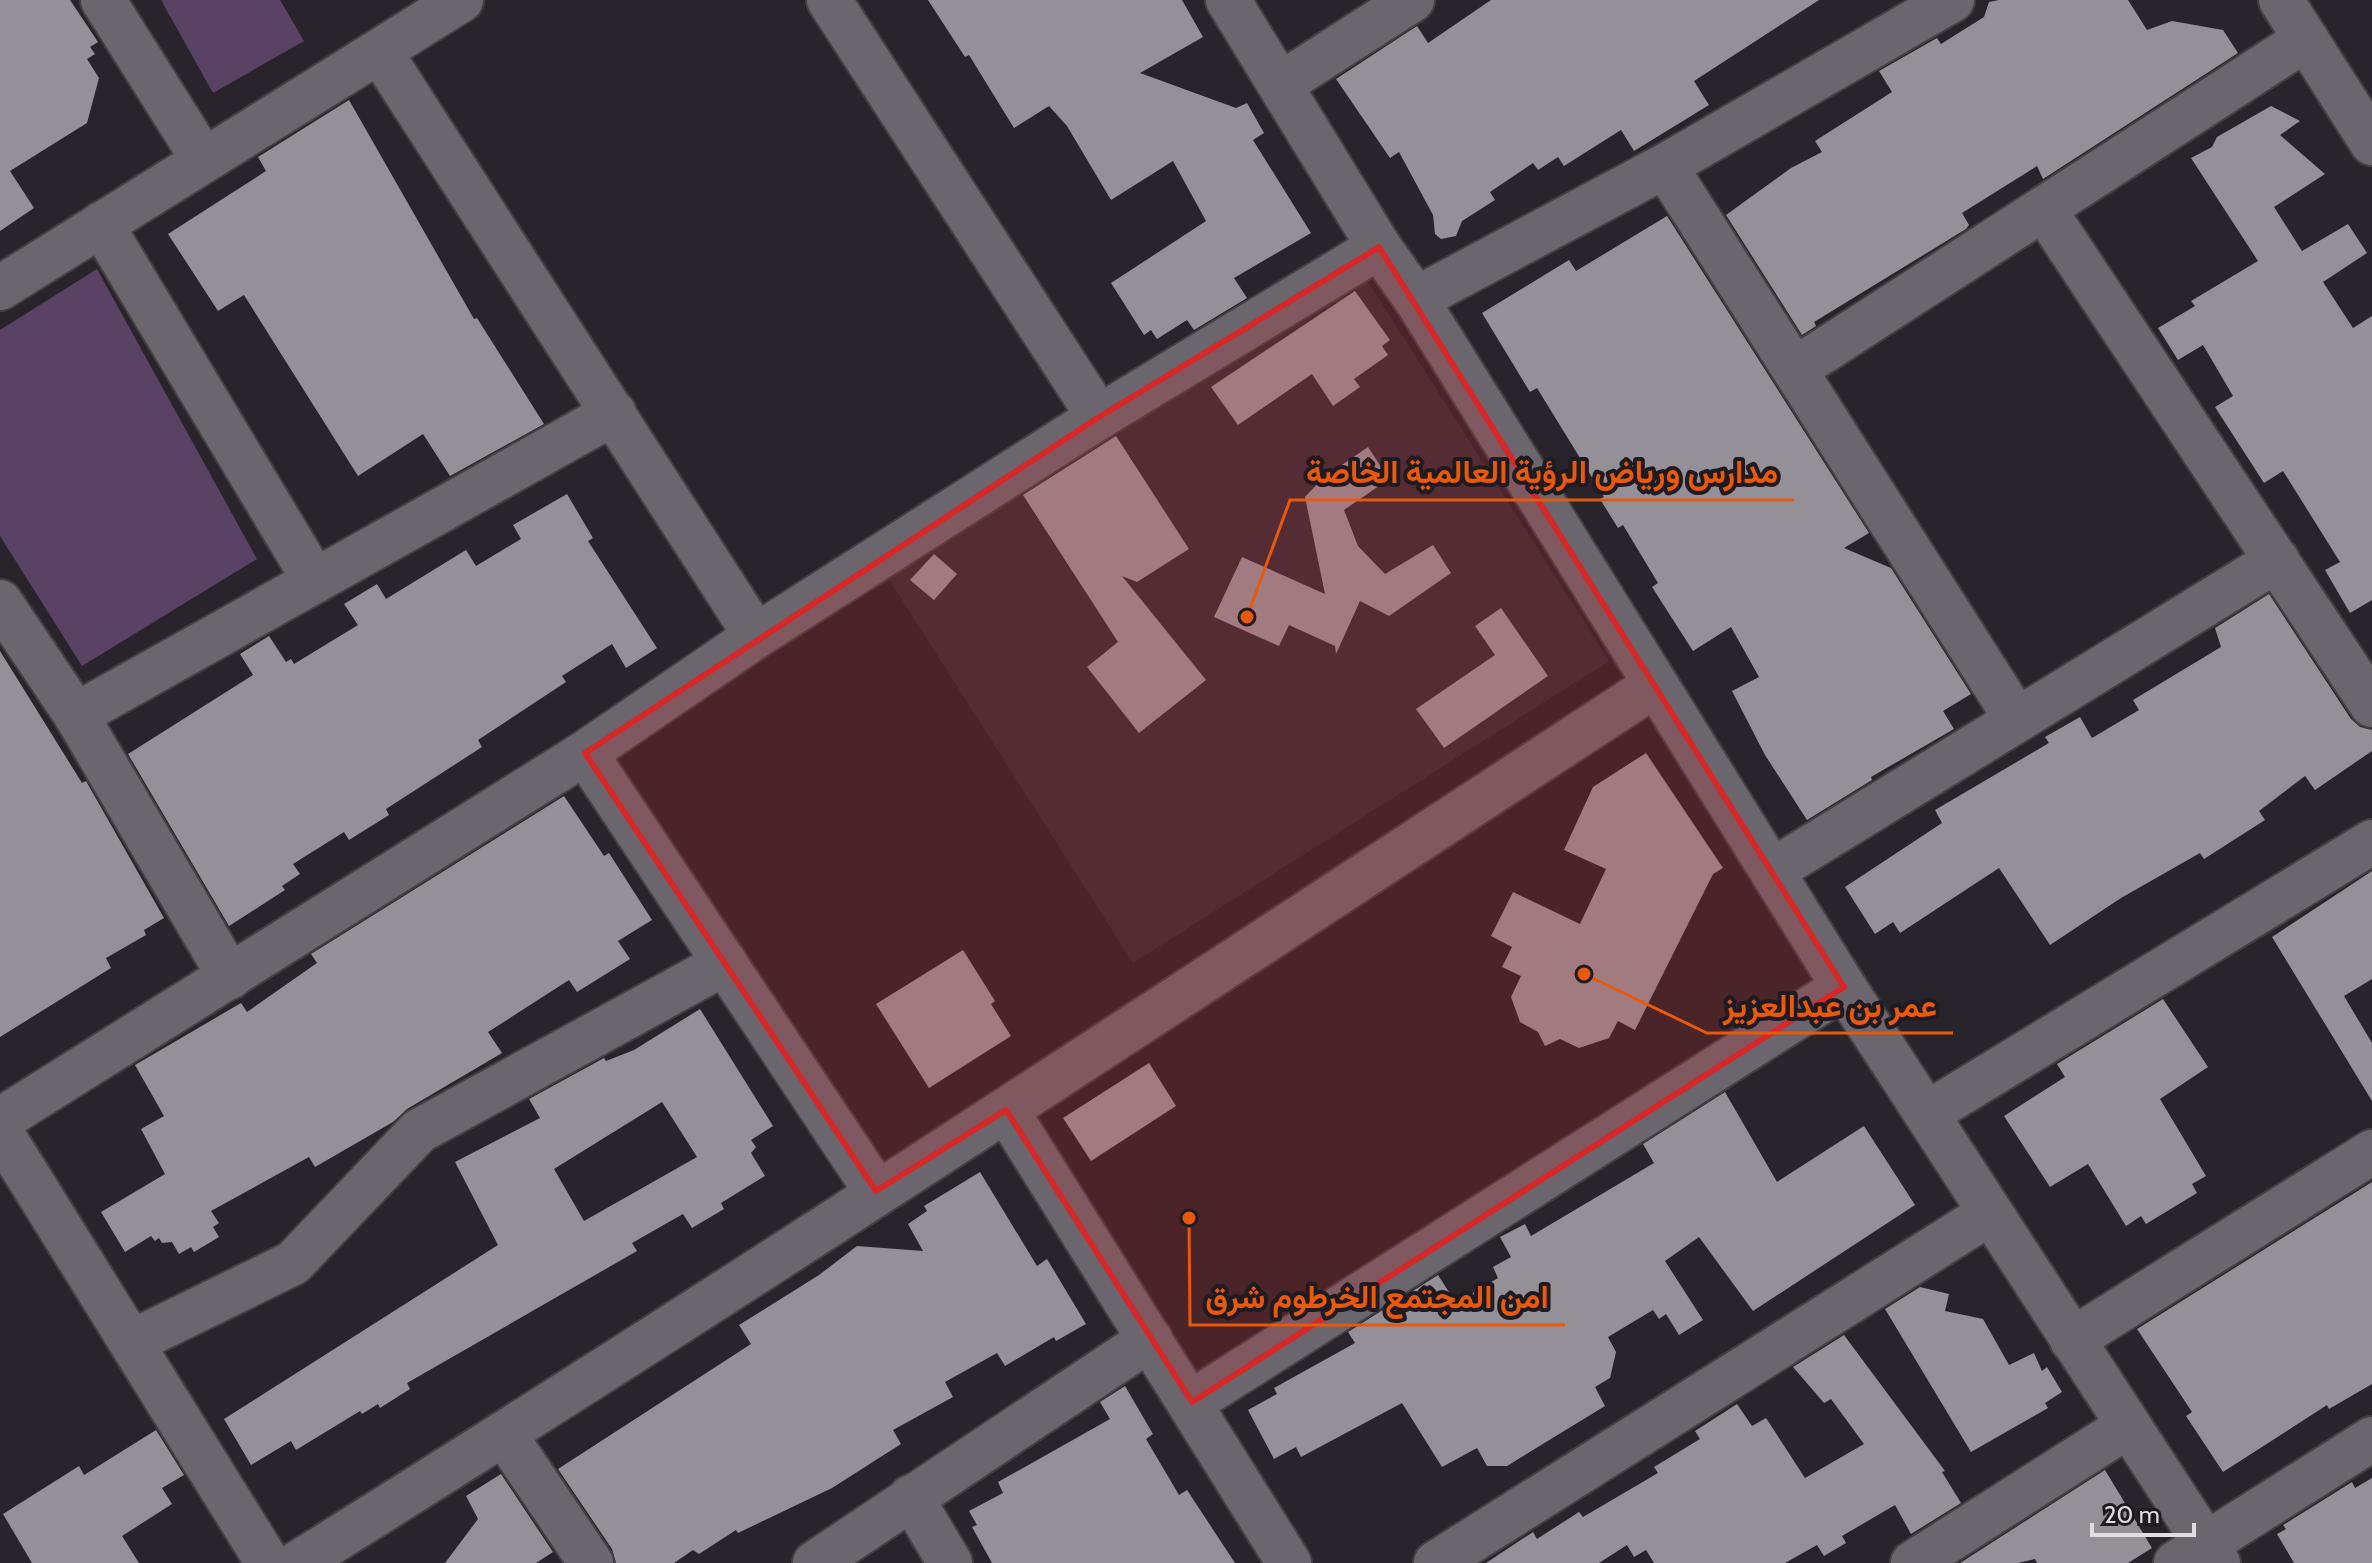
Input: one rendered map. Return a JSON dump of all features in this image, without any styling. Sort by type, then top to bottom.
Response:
[{"type":"street","points":[[103,0],[203,159]]},
{"type":"street","points":[[0,288],[461,0]]},
{"type":"street","points":[[829,0],[1099,417]]},
{"type":"street","points":[[1228,0],[1379,247],[1416,299],[1844,987],[2128,1426],[2200,1557],[2372,1439]]},
{"type":"street","points":[[1281,84],[1412,0]]},
{"type":"street","points":[[2281,0],[2372,141]]},
{"type":"street","points":[[1416,299],[1665,166],[1938,4]]},
{"type":"street","points":[[1797,368],[2045,211],[2306,39]]},
{"type":"street","points":[[380,52],[756,636]]},
{"type":"street","points":[[1665,166],[1797,368],[2017,720]]},
{"type":"street","points":[[2045,211],[2372,705]]},
{"type":"street","points":[[101,224],[315,581]]},
{"type":"street","points":[[0,1120],[585,753],[756,636],[1099,417],[1379,247]]},
{"type":"street","points":[[76,715],[614,413]]},
{"type":"street","points":[[1772,871],[2277,560]]},
{"type":"street","points":[[0,602],[76,715],[230,977]]},
{"type":"street","points":[[298,1563],[1006,1110],[1655,685]]},
{"type":"street","points":[[585,753],[876,1191]]},
{"type":"street","points":[[1928,1113],[2372,842]]},
{"type":"street","points":[[134,1341],[293,1263],[419,1131],[725,963]]},
{"type":"street","points":[[1192,1402],[1844,987]]},
{"type":"street","points":[[1006,1110],[1192,1402],[1289,1563]]},
{"type":"street","points":[[0,1131],[134,1341],[268,1563]]},
{"type":"street","points":[[2072,1340],[2372,1152]]},
{"type":"street","points":[[1436,1563],[1990,1213]]},
{"type":"street","points":[[815,1563],[1150,1339]]},
{"type":"street","points":[[1913,1563],[2128,1426]]},
{"type":"street","points":[[504,1434],[591,1563]]},
{"type":"street","points":[[911,1497],[950,1563]]},
{"type":"highlighted area","points":[[1379,247],[1844,987],[1192,1402],[1006,1110],[876,1191],[585,753],[1099,417]]},
{"type":"shaded area","points":[[161,0],[280,0],[304,41],[213,93]]},
{"type":"shaded area","points":[[97,269],[257,559],[82,666],[0,536],[0,330]]},
{"type":"shaded area","points":[[1362,272],[1609,661],[1133,963],[885,573]]},
{"type":"building","points":[[0,0],[70,0],[98,42],[90,47],[95,54],[87,59],[99,78],[87,123],[10,171],[34,208],[0,231]]},
{"type":"building","points":[[928,0],[1182,0],[1203,37],[1140,73],[1236,108],[1247,103],[1264,133],[1253,140],[1311,233],[1234,278],[1247,298],[1194,330],[1187,320],[1157,339],[1151,330],[1144,335],[1111,283],[1206,221],[1173,161],[1111,200],[1067,126],[1049,106],[1014,128],[969,55],[965,57]]},
{"type":"building","points":[[1491,0],[1819,0],[1694,81],[1709,105],[1634,151],[1621,130],[1564,166],[1558,157],[1538,170],[1533,163],[1490,192],[1495,200],[1462,221],[1456,236],[1441,239],[1435,234],[1433,215],[1399,152],[1390,158],[1336,79],[1417,26],[1428,43]]},
{"type":"building","points":[[2128,0],[2147,30],[2172,21],[2223,30],[2238,53],[2043,179],[2037,166],[1962,213],[1969,225],[1966,229],[1814,322],[1816,326],[1802,335],[1726,215],[1791,168],[1822,152],[1815,141],[1892,92],[1879,71],[1937,38],[1941,44],[1984,17],[1989,2]]},
{"type":"building","points":[[349,100],[474,319],[477,318],[544,424],[450,476],[423,434],[358,476],[244,295],[218,311],[168,234],[266,171],[258,157]]},
{"type":"building","points":[[2271,106],[2300,121],[2280,135],[2325,174],[2274,207],[2302,251],[2348,224],[2367,253],[2323,282],[2353,328],[2372,316],[2372,600],[2350,613],[2325,570],[2340,562],[2283,471],[2264,483],[2215,407],[2233,396],[2203,345],[2178,360],[2158,328],[2195,306],[2191,301],[2258,261],[2191,158],[2212,147],[2217,137]]},
{"type":"building","points":[[1667,216],[1869,533],[1844,548],[1891,568],[1971,694],[1943,711],[1954,729],[1871,777],[1872,780],[1807,820],[1765,755],[1732,691],[1759,677],[1731,627],[1693,651],[1652,587],[1658,583],[1623,525],[1618,528],[1600,499],[1604,497],[1537,388],[1530,392],[1482,313],[1569,260],[1576,271]]},
{"type":"building","points":[[1355,291],[1390,340],[1382,346],[1388,355],[1354,379],[1360,387],[1333,406],[1312,374],[1238,425],[1211,387]]},
{"type":"building","points":[[1116,436],[1189,549],[1137,582],[1122,576],[1206,680],[1139,733],[1087,667],[1118,642],[1023,495]]},
{"type":"building","points":[[1368,447],[1389,479],[1344,510],[1358,546],[1385,574],[1433,545],[1451,573],[1389,616],[1360,601],[1336,654],[1335,646],[1289,625],[1279,646],[1214,617],[1242,557],[1325,594],[1305,497],[1323,478]]},
{"type":"building","points":[[567,494],[593,538],[588,541],[657,648],[626,668],[612,644],[562,676],[566,682],[478,740],[482,747],[386,809],[389,815],[349,840],[344,832],[293,864],[300,874],[282,886],[285,890],[229,926],[128,754],[253,675],[240,654],[269,636],[286,662],[291,659],[294,664],[358,625],[344,604],[377,584],[386,599],[466,550],[476,566],[521,539],[513,525]]},
{"type":"building","points":[[934,554],[957,574],[934,600],[910,580]]},
{"type":"building","points":[[2269,594],[2351,719],[2360,727],[2372,730],[2372,751],[2315,790],[2305,776],[2259,811],[2265,820],[2204,859],[2200,853],[2121,898],[2050,945],[1999,868],[1900,933],[1893,922],[1875,934],[1845,887],[1942,823],[1935,810],[2049,743],[2045,737],[2080,717],[2092,738],[2139,710],[2133,700],[2221,647],[2215,628]]},
{"type":"building","points":[[1501,608],[1548,676],[1444,748],[1416,709],[1495,655],[1475,626]]},
{"type":"building","points":[[0,651],[82,783],[86,781],[164,918],[144,930],[146,935],[106,958],[111,968],[0,1037]]},
{"type":"building","points":[[1646,753],[1723,868],[1713,874],[1635,1030],[1618,1021],[1609,1038],[1579,1048],[1560,1039],[1545,1046],[1538,1032],[1520,1022],[1511,997],[1521,976],[1502,967],[1512,947],[1491,936],[1513,892],[1580,924],[1606,869],[1564,850],[1593,787]]},
{"type":"building","points":[[564,796],[604,856],[609,853],[652,920],[618,941],[630,959],[577,992],[569,980],[488,1032],[502,1053],[407,1109],[393,1122],[315,1167],[309,1157],[211,1211],[219,1223],[213,1227],[219,1237],[194,1252],[191,1247],[179,1254],[172,1242],[162,1243],[159,1238],[155,1241],[151,1236],[125,1252],[101,1212],[165,1174],[141,1129],[164,1116],[135,1065],[241,1003],[247,1012],[317,963],[311,954]]},
{"type":"building","points":[[2372,871],[2372,979],[2344,996],[2372,1043],[2372,1101],[2272,937]]},
{"type":"building","points":[[963,950],[995,1001],[991,1004],[1011,1036],[929,1088],[876,1004]]},
{"type":"building","points":[[2163,999],[2208,1067],[2160,1099],[2206,1176],[2192,1184],[2197,1193],[2146,1224],[2141,1216],[2126,1226],[2088,1164],[2050,1187],[2004,1116],[2065,1077],[2057,1064]]},
{"type":"building","points":[[700,1009],[773,1126],[751,1140],[756,1147],[751,1153],[765,1176],[721,1203],[724,1209],[692,1228],[683,1214],[632,1243],[637,1251],[407,1383],[410,1389],[380,1408],[378,1404],[362,1414],[360,1411],[296,1450],[291,1441],[251,1465],[224,1419],[498,1245],[455,1162],[540,1118],[529,1099],[604,1058],[606,1061],[634,1050]],"holes":[[[662,1102],[697,1157],[584,1221],[554,1169]]]},
{"type":"building","points":[[1149,1063],[1176,1106],[1091,1161],[1063,1118]]},
{"type":"building","points":[[1725,1092],[1777,1182],[1864,1126],[1915,1205],[1753,1311],[1699,1237],[1665,1261],[1703,1320],[1679,1335],[1666,1314],[1659,1319],[1653,1310],[1608,1337],[1616,1352],[1610,1378],[1595,1387],[1605,1406],[1507,1466],[1487,1466],[1477,1448],[1442,1467],[1402,1403],[1301,1457],[1296,1447],[1274,1459],[1248,1410],[1277,1394],[1274,1388],[1355,1343],[1348,1332],[1438,1275],[1456,1303],[1498,1278],[1493,1267],[1511,1257],[1500,1237],[1525,1224],[1531,1236],[1654,1163],[1643,1144]]},
{"type":"building","points":[[980,1172],[1037,1266],[1047,1259],[1086,1324],[1056,1341],[1054,1337],[1005,1366],[997,1353],[945,1382],[953,1397],[893,1430],[901,1444],[832,1488],[738,1533],[736,1530],[699,1554],[693,1550],[674,1563],[616,1563],[612,1549],[558,1469],[751,1344],[739,1325],[819,1275],[857,1246],[923,1251],[908,1224],[927,1211],[924,1206]]},
{"type":"building","points":[[2372,1182],[2372,1384],[2329,1409],[2327,1405],[2223,1472],[2186,1416],[2192,1412],[2137,1329]]},
{"type":"building","points":[[1920,1287],[1949,1294],[1945,1311],[1983,1319],[2009,1365],[2034,1353],[2042,1371],[2047,1367],[2062,1392],[2045,1403],[2048,1408],[1971,1452],[1885,1309]]},
{"type":"building","points":[[1844,1335],[1945,1471],[1942,1472],[1961,1503],[1911,1534],[1895,1505],[1842,1536],[1846,1543],[1824,1556],[1817,1545],[1785,1563],[1654,1563],[1646,1550],[1634,1557],[1627,1545],[1599,1563],[1486,1563],[1533,1532],[1537,1539],[1579,1512],[1583,1517],[1658,1473],[1654,1467],[1700,1439],[1695,1431],[1737,1404],[1752,1426],[1766,1418],[1805,1478],[1864,1444],[1831,1399],[1824,1403],[1793,1367]]},
{"type":"building","points":[[1125,1386],[1153,1434],[1146,1439],[1179,1495],[1187,1490],[1235,1563],[992,1563],[972,1527],[977,1525],[969,1511],[1003,1493],[998,1482],[1110,1419],[1100,1402]]},
{"type":"building","points":[[156,1430],[184,1475],[162,1488],[172,1504],[122,1536],[139,1563],[32,1563],[3,1514],[79,1466],[84,1475]]},
{"type":"building","points":[[2105,1470],[2152,1548],[2128,1563],[2037,1563],[2035,1559],[2018,1563],[1960,1563]]},
{"type":"building","points":[[501,1474],[553,1552],[536,1563],[445,1563],[478,1519],[466,1496]]},
{"type":"building","points":[[2372,1478],[2372,1563],[2294,1563],[2277,1534],[2286,1529],[2283,1525],[2352,1482],[2355,1488]]},
{"type":"place","name":"مدارس ورياض الرؤية العالمية الخاصة","points":[[1247,617]]},
{"type":"place","name":"عمر بن عبدالعزيز","points":[[1584,974]]},
{"type":"place","name":"امن المجتمع الخرطوم شرق","points":[[1189,1218]]}]
